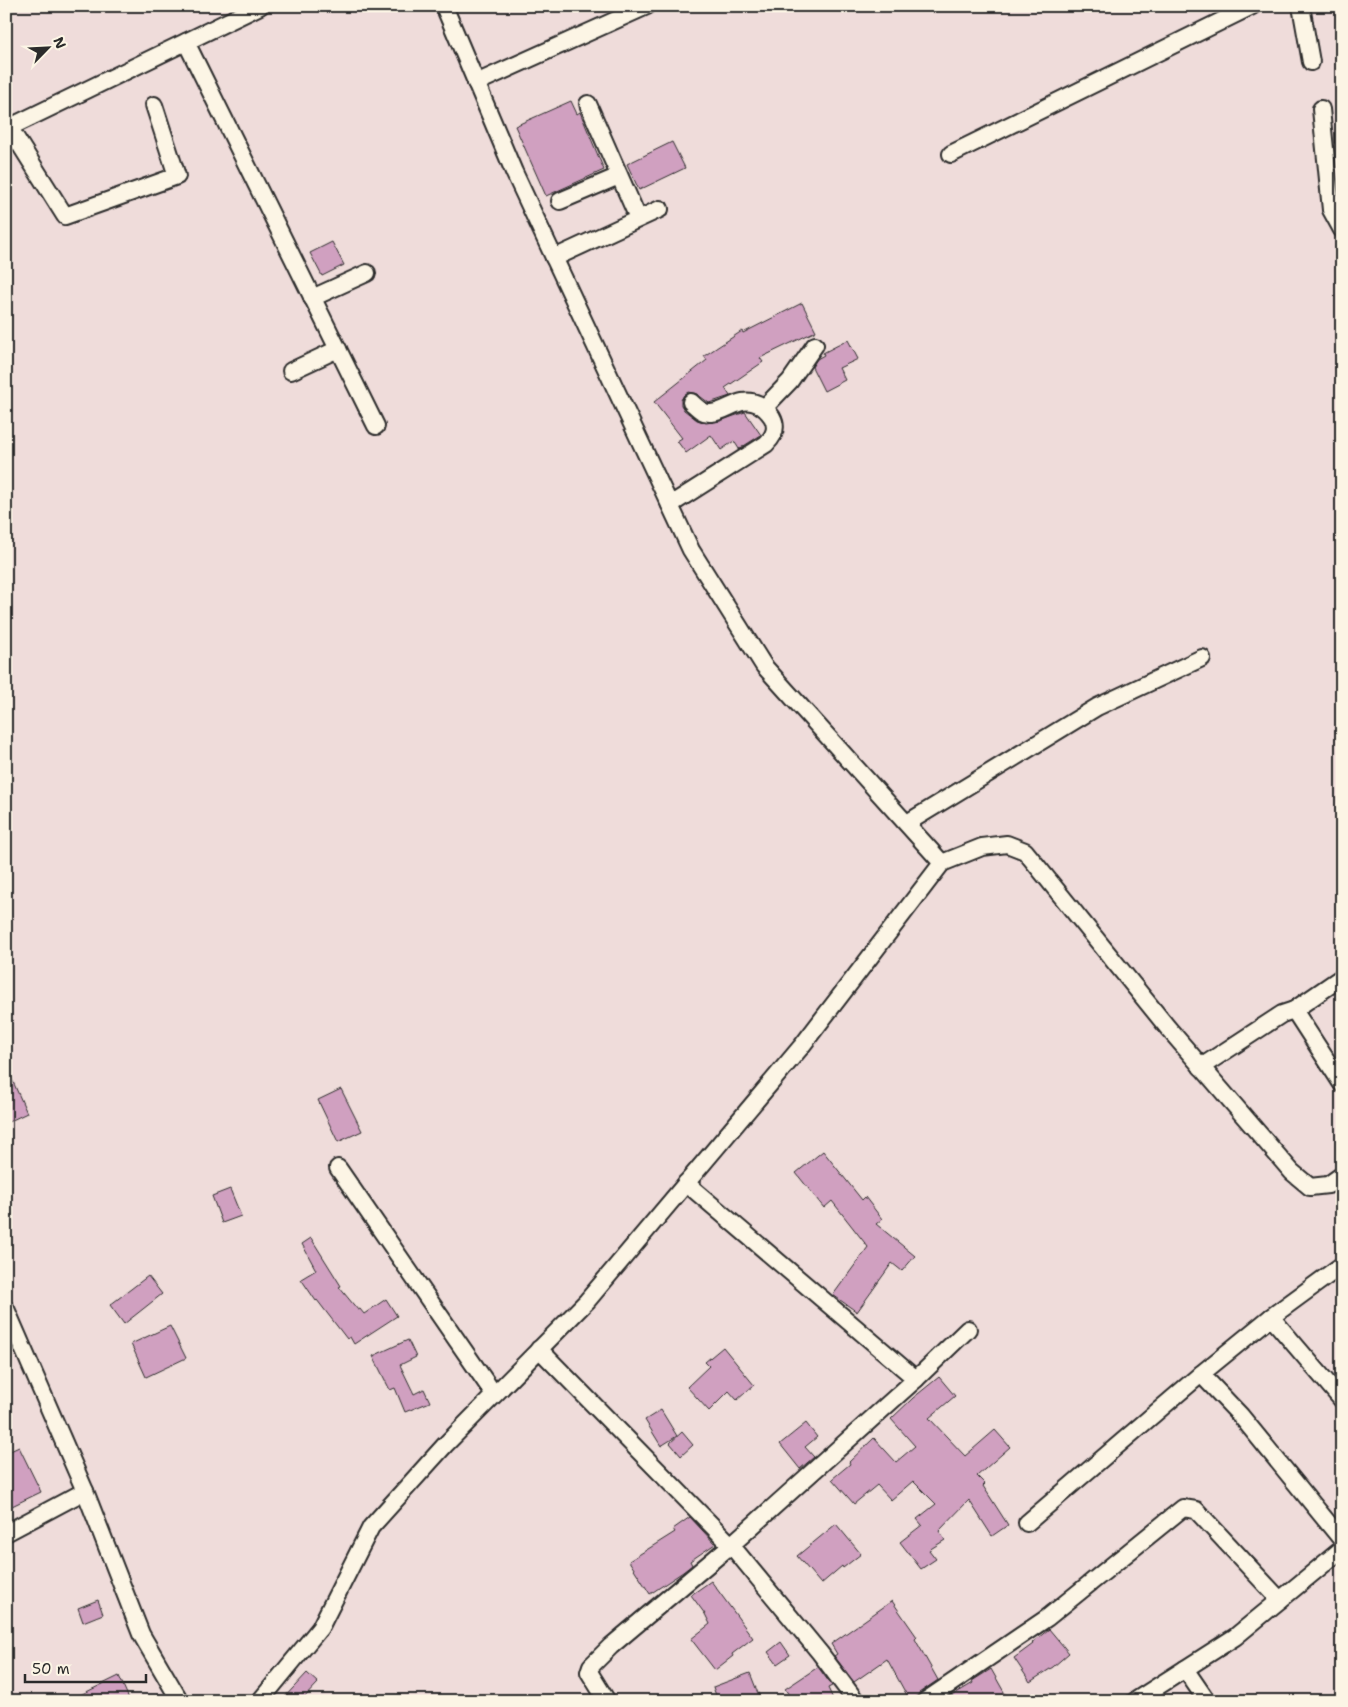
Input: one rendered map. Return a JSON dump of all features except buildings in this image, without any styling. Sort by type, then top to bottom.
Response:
[{"type":"street","points":[[154,105],[177,176],[65,216],[8,128],[260,6]]},
{"type":"street","points":[[444,6],[514,172],[691,550],[764,666],[942,863]]},
{"type":"street","points":[[476,83],[647,6]]},
{"type":"street","points":[[951,154],[1252,6]]},
{"type":"street","points":[[1301,6],[1311,62]]},
{"type":"street","points":[[186,42],[376,426]]},
{"type":"street","points":[[588,104],[638,218]]},
{"type":"street","points":[[1321,109],[1331,210],[1342,230]]},
{"type":"street","points":[[560,201],[619,176]]},
{"type":"street","points":[[554,258],[660,208]]},
{"type":"street","points":[[312,298],[367,273]]},
{"type":"street","points":[[765,407],[790,381],[815,345]]},
{"type":"street","points":[[292,372],[338,349]]},
{"type":"street","points":[[670,504],[766,444],[773,436],[776,428],[773,418],[765,407],[752,401],[742,401],[712,413],[703,412],[691,402]]},
{"type":"street","points":[[907,824],[1097,707],[1202,658]]},
{"type":"street","points":[[260,1701],[320,1628],[371,1527],[445,1445],[587,1301],[801,1047],[942,863],[982,846],[1006,844],[1025,852],[1202,1067],[1292,1172],[1310,1186],[1328,1185],[1342,1175]]},
{"type":"street","points":[[1202,1067],[1282,1014],[1294,1010],[1342,976]]},
{"type":"street","points":[[1294,1010],[1342,1084]]},
{"type":"street","points":[[338,1168],[494,1394]]},
{"type":"street","points":[[686,1183],[916,1379]]},
{"type":"street","points":[[1027,1523],[1201,1374],[1271,1317],[1342,1265]]},
{"type":"street","points":[[8,1317],[85,1491],[141,1634],[180,1701]]},
{"type":"street","points":[[1271,1317],[1342,1400]]},
{"type":"street","points":[[607,1701],[589,1672],[591,1666],[611,1646],[732,1545],[916,1379],[968,1329]]},
{"type":"street","points":[[540,1349],[732,1545],[820,1653],[856,1701]]},
{"type":"street","points":[[1201,1374],[1241,1416],[1342,1540]]},
{"type":"street","points":[[6,1533],[85,1491]]},
{"type":"street","points":[[925,1701],[1047,1618],[1183,1508],[1196,1510],[1280,1600]]},
{"type":"street","points":[[1135,1701],[1235,1637],[1342,1549]]},
{"type":"street","points":[[1185,1669],[1207,1701]]}]
